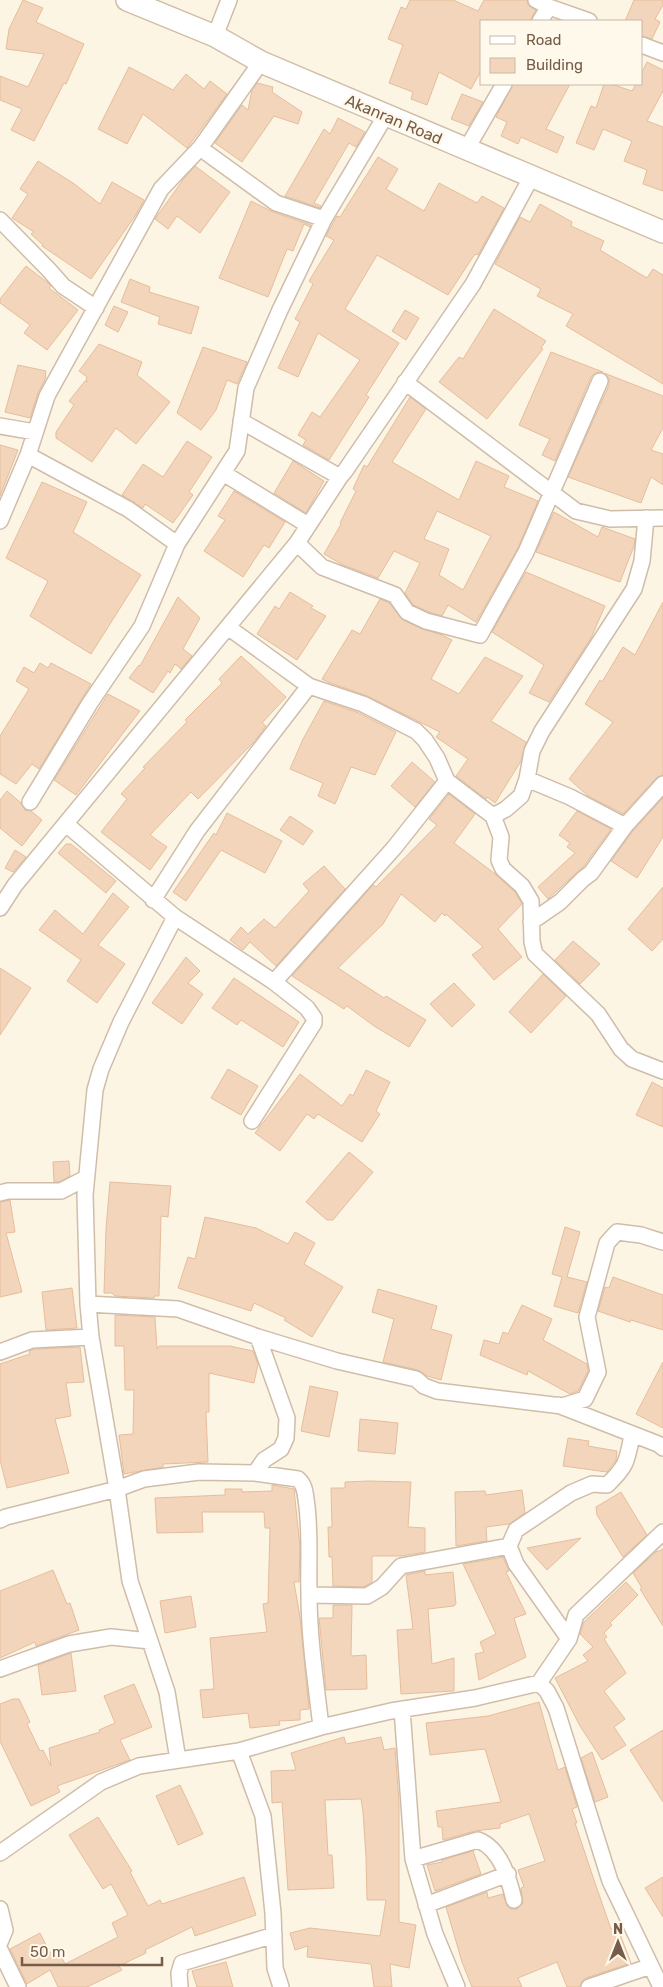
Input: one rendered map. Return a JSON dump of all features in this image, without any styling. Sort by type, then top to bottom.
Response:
[{"type":"main road","name":"Akanran Road","points":[[127,0],[215,36],[261,62],[663,232]]},
{"type":"street","points":[[215,36],[229,0]]},
{"type":"street","points":[[540,20],[542,3],[586,20]]},
{"type":"street","points":[[643,45],[663,53]]},
{"type":"street","points":[[0,522],[28,455],[47,396],[161,189],[200,148],[261,62]]},
{"type":"street","points":[[466,150],[503,85]]},
{"type":"street","points":[[30,802],[90,703],[142,626],[176,544],[237,451],[246,388],[280,310],[324,219],[386,115]]},
{"type":"street","points":[[200,148],[276,203],[324,219]]},
{"type":"street","points":[[0,908],[15,885],[229,628],[297,543],[340,477],[346,471],[473,284],[532,176]]},
{"type":"street","points":[[0,220],[63,286],[96,308]]},
{"type":"street","points":[[297,543],[322,567],[395,595],[407,612],[426,621],[480,635],[526,552],[600,381]]},
{"type":"street","points":[[405,382],[576,511],[610,519],[663,518]]},
{"type":"street","points":[[241,421],[340,477]]},
{"type":"street","points":[[0,426],[35,432]]},
{"type":"street","points":[[28,455],[128,509],[176,544]]},
{"type":"street","points":[[223,473],[308,525]]},
{"type":"street","points":[[493,816],[521,796],[527,779],[532,751],[542,731],[634,589],[642,561],[646,518]]},
{"type":"street","points":[[229,628],[309,686],[364,704],[416,731],[425,740],[437,758],[447,781],[493,816],[501,837],[500,860],[503,868],[528,894],[531,901],[532,942],[536,954],[598,1014],[622,1049],[632,1058],[663,1071]]},
{"type":"street","points":[[153,900],[197,831],[309,686]]},
{"type":"street","points":[[527,779],[570,797],[625,826]]},
{"type":"street","points":[[274,982],[394,848],[447,781]]},
{"type":"street","points":[[531,922],[560,902],[591,873],[625,826],[663,784]]},
{"type":"street","points":[[66,824],[153,900],[175,917],[274,982],[307,1008],[314,1018],[314,1023],[252,1121]]},
{"type":"street","points":[[175,917],[121,1022],[101,1069],[95,1090],[85,1195],[90,1338],[117,1489],[130,1581],[167,1692],[178,1760]]},
{"type":"street","points":[[0,1194],[8,1191],[61,1191],[86,1178]]},
{"type":"street","points":[[88,1304],[178,1309],[258,1338],[337,1361],[416,1378],[424,1386],[437,1391],[562,1406],[584,1399],[598,1372],[587,1317],[607,1243],[616,1232],[641,1234],[663,1242]]},
{"type":"street","points":[[0,1352],[32,1340],[90,1338]]},
{"type":"street","points":[[255,1473],[264,1460],[281,1449],[286,1438],[287,1418],[258,1338]]},
{"type":"street","points":[[532,1397],[562,1406],[658,1444],[663,1448]]},
{"type":"street","points":[[569,1639],[516,1564],[509,1546],[516,1530],[571,1493],[592,1484],[607,1485],[626,1463],[632,1434]]},
{"type":"street","points":[[2,1514],[117,1489],[144,1479],[199,1472],[255,1473],[298,1479],[303,1483],[306,1499],[310,1556],[309,1595],[314,1669],[321,1728]]},
{"type":"street","points":[[0,1853],[101,1782],[139,1766],[239,1751],[321,1728],[402,1709],[475,1698],[539,1683],[569,1639],[576,1615],[663,1532]]},
{"type":"street","points":[[309,1595],[367,1596],[382,1587],[401,1566],[509,1546]]},
{"type":"street","points":[[0,1669],[69,1644],[111,1637],[150,1641]]},
{"type":"street","points":[[539,1683],[547,1691],[556,1708],[610,1881],[661,1987]]},
{"type":"street","points":[[402,1709],[412,1859],[435,1934],[457,1987]]},
{"type":"street","points":[[239,1751],[263,1816],[273,1913],[275,1968],[281,1987]]},
{"type":"street","points":[[412,1859],[478,1840],[484,1842],[508,1874],[514,1900]]},
{"type":"street","points":[[426,1905],[508,1874]]},
{"type":"street","points":[[0,1909],[5,1930],[0,1942]]},
{"type":"street","points":[[180,1987],[179,1973],[182,1964],[274,1935]]},
{"type":"street","points":[[0,1950],[4,1965],[18,1987]]},
{"type":"street","points":[[589,1987],[651,1966]]},
{"type":"building","points":[[23,0],[43,8],[36,22],[84,44],[66,84],[64,83],[34,141],[11,130],[22,109],[0,100],[0,76],[28,87],[44,54],[6,49],[9,29]]},
{"type":"building","points":[[410,0],[453,0],[478,11],[484,0],[527,0],[528,5],[536,10],[531,20],[480,20],[480,73],[471,89],[439,72],[427,105],[411,99],[413,92],[389,83],[403,45],[388,39],[401,7],[406,9]]},
{"type":"building","points":[[634,0],[663,0],[663,5],[655,19],[660,22],[652,39],[643,36],[643,20],[625,20]]},
{"type":"building","points":[[647,62],[663,70],[663,91],[647,121],[663,127],[663,191],[643,184],[647,170],[624,161],[632,141],[603,129],[594,150],[576,143],[591,106],[596,108],[604,85],[614,85],[632,91],[635,85],[643,85],[643,70]]},
{"type":"building","points":[[129,67],[173,90],[186,74],[204,89],[210,81],[227,94],[187,148],[143,114],[127,144],[98,129]]},
{"type":"building","points":[[257,83],[273,87],[272,92],[302,112],[298,124],[274,116],[242,162],[215,143],[242,105],[248,110],[252,90]]},
{"type":"building","points":[[512,85],[569,85],[546,129],[564,137],[557,153],[521,137],[518,144],[501,136],[507,122],[496,117]]},
{"type":"building","points":[[462,94],[483,102],[469,126],[451,119]]},
{"type":"building","points":[[338,118],[365,132],[356,147],[349,143],[314,203],[321,206],[320,208],[285,196],[324,129],[330,134]]},
{"type":"building","points":[[378,157],[398,169],[386,189],[424,211],[439,183],[477,203],[482,196],[504,208],[478,255],[476,254],[473,257],[448,295],[377,255],[345,309],[399,343],[366,395],[369,397],[329,460],[303,445],[306,440],[298,435],[312,412],[320,417],[360,360],[318,333],[298,377],[278,368],[300,322],[295,319],[313,284],[309,281],[334,240],[326,236],[337,216],[340,217]]},
{"type":"building","points":[[38,161],[73,183],[100,204],[112,182],[144,200],[91,279],[42,246],[31,234],[34,232],[12,218],[28,194],[20,189]]},
{"type":"building","points":[[195,166],[230,192],[200,233],[177,216],[168,229],[155,219]]},
{"type":"building","points":[[251,201],[273,212],[311,225],[310,227],[304,224],[293,251],[287,249],[268,297],[219,278]]},
{"type":"building","points":[[540,204],[572,222],[571,226],[604,241],[600,250],[647,278],[653,269],[663,275],[663,384],[566,326],[573,314],[537,296],[541,289],[495,264],[520,217],[530,222]]},
{"type":"building","points":[[26,266],[48,283],[51,286],[49,288],[78,310],[47,350],[24,333],[30,325],[0,303],[0,299]]},
{"type":"building","points":[[130,279],[150,287],[149,292],[199,307],[191,334],[158,324],[160,317],[121,302]]},
{"type":"building","points":[[114,306],[128,312],[118,332],[105,325]]},
{"type":"building","points":[[494,309],[546,341],[541,348],[543,349],[487,419],[439,382],[459,357],[463,359]]},
{"type":"building","points":[[405,310],[419,318],[406,340],[392,331]]},
{"type":"building","points":[[99,344],[142,362],[137,375],[170,402],[136,444],[116,428],[92,462],[56,438],[56,432],[74,405],[69,401],[85,381],[88,382],[86,380],[87,377],[79,371]]},
{"type":"building","points":[[203,347],[247,362],[237,384],[227,380],[216,410],[201,430],[177,413]]},
{"type":"building","points":[[551,352],[603,372],[595,373],[591,377],[555,461],[542,455],[550,439],[519,425]]},
{"type":"building","points":[[18,365],[46,371],[45,380],[38,393],[30,418],[5,412]]},
{"type":"building","points":[[604,373],[663,396],[663,428],[651,450],[663,454],[663,485],[651,477],[641,503],[568,477],[609,385],[609,379]]},
{"type":"building","points":[[410,397],[426,409],[392,462],[459,500],[476,461],[509,476],[504,487],[538,501],[518,548],[476,622],[448,605],[442,616],[413,605],[405,593],[420,563],[394,551],[378,578],[343,565],[324,554],[341,524],[356,491],[353,489],[364,465],[367,467]],"holes":[[[437,511],[491,536],[463,590],[439,575],[449,549],[424,539]]]},
{"type":"building","points":[[187,441],[212,457],[189,492],[193,495],[173,523],[145,504],[143,508],[122,495],[143,464],[163,477]]},
{"type":"building","points":[[0,445],[18,450],[0,496]]},
{"type":"building","points":[[293,461],[324,481],[306,513],[274,493]]},
{"type":"building","points":[[42,482],[87,502],[73,532],[141,575],[91,654],[30,616],[48,581],[6,558]]},
{"type":"building","points":[[234,491],[285,522],[269,548],[264,545],[243,577],[204,551],[225,520],[218,516]]},
{"type":"building","points":[[554,512],[598,537],[602,527],[635,539],[620,582],[536,552]]},
{"type":"building","points":[[526,572],[605,606],[591,638],[549,702],[529,693],[544,665],[492,632]]},
{"type":"building","points":[[290,592],[313,606],[311,608],[326,616],[297,660],[257,634],[275,606],[279,609]]},
{"type":"building","points":[[178,597],[200,618],[183,649],[192,656],[181,669],[175,664],[153,693],[129,678],[140,666]]},
{"type":"building","points":[[380,599],[389,603],[403,620],[452,640],[431,679],[459,694],[485,657],[523,676],[491,721],[526,742],[521,761],[495,803],[487,797],[486,799],[456,776],[468,759],[436,737],[440,732],[367,696],[322,679],[352,630],[360,634]]},
{"type":"building","points":[[663,602],[663,775],[656,778],[623,814],[588,796],[569,779],[613,722],[585,704],[600,680],[602,682],[623,647],[635,655]]},
{"type":"building","points":[[241,656],[286,697],[262,723],[266,726],[253,743],[198,799],[191,792],[150,835],[167,847],[150,870],[101,832],[127,799],[121,794],[145,768],[143,767],[187,722],[185,720],[222,683],[219,679]]},
{"type":"building","points":[[40,663],[48,668],[51,663],[91,684],[39,769],[32,764],[16,784],[0,774],[0,736],[29,689],[16,681],[24,667],[34,673]]},
{"type":"building","points":[[108,694],[140,711],[76,795],[54,780]]},
{"type":"building","points":[[324,701],[359,713],[396,732],[375,775],[351,767],[335,804],[318,796],[323,783],[290,769],[303,739]]},
{"type":"building","points":[[412,762],[435,782],[415,807],[391,786]]},
{"type":"building","points":[[7,791],[21,803],[25,810],[31,811],[42,820],[22,846],[0,828],[0,800]]},
{"type":"building","points":[[449,794],[475,814],[454,843],[494,873],[515,892],[522,904],[498,929],[522,957],[494,980],[472,955],[483,947],[446,914],[445,916],[442,913],[435,922],[401,894],[383,924],[338,968],[384,998],[386,996],[426,1020],[409,1047],[374,1026],[347,1006],[344,1009],[292,976],[373,885],[376,887],[437,825],[429,819]]},
{"type":"building","points":[[663,798],[663,837],[637,878],[611,861],[632,832]]},
{"type":"building","points":[[577,811],[611,829],[584,866],[548,899],[538,887],[575,853],[567,847],[570,843],[559,835]]},
{"type":"building","points":[[227,813],[282,841],[265,873],[221,850],[186,901],[173,892],[214,833],[216,835]]},
{"type":"building","points":[[290,816],[313,831],[303,845],[280,830]]},
{"type":"building","points":[[66,844],[71,844],[116,881],[106,893],[58,853]]},
{"type":"building","points":[[15,850],[26,857],[13,872],[5,868]]},
{"type":"building","points":[[324,866],[345,889],[276,966],[250,942],[243,950],[230,940],[241,927],[248,934],[264,919],[275,928],[309,891],[303,884]]},
{"type":"building","points":[[663,887],[663,939],[652,951],[628,929]]},
{"type":"building","points":[[113,893],[129,907],[98,945],[125,964],[97,1003],[67,981],[81,960],[39,930],[55,910],[83,934]]},
{"type":"building","points":[[573,941],[600,964],[580,984],[555,960]]},
{"type":"building","points":[[186,957],[200,971],[188,983],[203,994],[182,1024],[152,1003]]},
{"type":"building","points":[[0,968],[31,988],[0,1035]]},
{"type":"building","points":[[543,974],[566,996],[531,1033],[509,1012]]},
{"type":"building","points":[[234,978],[299,1022],[283,1047],[241,1020],[237,1025],[212,1008]]},
{"type":"building","points":[[454,983],[475,1005],[452,1027],[430,1004]]},
{"type":"building","points":[[228,1069],[258,1086],[241,1115],[211,1098]]},
{"type":"building","points":[[366,1070],[390,1082],[376,1111],[380,1114],[362,1142],[318,1114],[314,1119],[307,1114],[280,1151],[255,1133],[300,1074],[342,1106],[350,1094],[353,1096]]},
{"type":"building","points":[[652,1082],[663,1088],[663,1127],[636,1115]]},
{"type":"building","points":[[349,1152],[373,1172],[333,1220],[327,1220],[306,1202]]},
{"type":"building","points":[[69,1161],[70,1176],[59,1182],[54,1182],[53,1162]]},
{"type":"building","points":[[110,1182],[171,1186],[168,1217],[161,1216],[159,1296],[154,1296],[154,1298],[115,1296],[112,1293],[104,1293]]},
{"type":"building","points":[[10,1200],[15,1232],[6,1233],[22,1292],[0,1297],[0,1202]]},
{"type":"building","points":[[205,1217],[256,1228],[288,1244],[295,1232],[315,1243],[304,1264],[343,1287],[312,1337],[284,1320],[286,1318],[254,1303],[251,1311],[178,1288],[188,1257],[195,1259]]},
{"type":"building","points":[[565,1227],[580,1232],[567,1277],[587,1282],[578,1313],[554,1306],[562,1277],[552,1274]]},
{"type":"building","points":[[613,1277],[663,1295],[663,1330],[631,1320],[630,1322],[598,1311],[605,1287],[609,1288]]},
{"type":"building","points":[[72,1288],[77,1328],[46,1330],[42,1292]]},
{"type":"building","points":[[378,1289],[437,1306],[431,1329],[452,1335],[441,1380],[427,1376],[418,1370],[383,1362],[394,1319],[372,1312]]},
{"type":"building","points":[[522,1305],[552,1319],[543,1340],[587,1364],[588,1371],[578,1391],[570,1394],[528,1371],[527,1375],[480,1355],[484,1340],[499,1344],[503,1332],[508,1334]]},
{"type":"building","points":[[115,1315],[155,1317],[157,1349],[159,1346],[230,1346],[253,1351],[258,1364],[254,1383],[209,1373],[209,1412],[206,1412],[208,1462],[163,1464],[163,1467],[124,1474],[119,1435],[133,1434],[134,1390],[125,1390],[124,1346],[115,1346]]},
{"type":"building","points":[[80,1347],[84,1382],[66,1383],[71,1416],[55,1419],[69,1473],[7,1488],[0,1460],[0,1364],[30,1354],[29,1351],[34,1349]]},
{"type":"building","points":[[663,1362],[663,1428],[636,1414]]},
{"type":"building","points":[[310,1386],[338,1392],[329,1437],[301,1431]]},
{"type":"building","points":[[360,1419],[398,1423],[395,1454],[358,1451]]},
{"type":"building","points":[[568,1438],[589,1441],[588,1446],[617,1451],[616,1460],[607,1472],[563,1466]]},
{"type":"building","points":[[345,1482],[411,1482],[408,1527],[425,1528],[425,1552],[401,1556],[372,1556],[372,1582],[364,1587],[333,1586],[332,1557],[329,1557],[328,1527],[332,1527],[331,1488],[345,1488]]},
{"type":"building","points":[[272,1485],[294,1489],[300,1547],[299,1582],[294,1582],[300,1617],[309,1709],[300,1710],[300,1720],[279,1721],[280,1725],[250,1728],[248,1713],[203,1718],[200,1690],[214,1689],[210,1638],[267,1632],[263,1604],[268,1603],[270,1528],[265,1528],[264,1512],[202,1512],[203,1532],[157,1533],[155,1498],[225,1495],[225,1489],[242,1489],[242,1492],[272,1491]]},
{"type":"building","points":[[522,1490],[525,1513],[509,1524],[486,1527],[487,1541],[456,1546],[455,1492],[485,1491],[486,1495]]},
{"type":"building","points":[[621,1492],[647,1535],[623,1557],[597,1515],[596,1507]]},
{"type":"building","points":[[581,1538],[547,1570],[527,1548]]},
{"type":"building","points":[[663,1549],[663,1626],[640,1589],[642,1588],[633,1573],[657,1551]]},
{"type":"building","points":[[503,1557],[509,1571],[506,1572],[526,1614],[514,1618],[526,1657],[479,1680],[475,1654],[484,1652],[480,1642],[496,1634],[463,1564]]},
{"type":"building","points":[[53,1570],[67,1604],[70,1603],[79,1630],[36,1646],[35,1642],[0,1658],[0,1591]]},
{"type":"building","points":[[425,1571],[425,1575],[453,1572],[456,1604],[454,1606],[428,1609],[432,1664],[454,1658],[454,1691],[401,1694],[397,1630],[413,1629],[406,1575]]},
{"type":"building","points":[[626,1582],[638,1595],[610,1623],[612,1625],[604,1633],[607,1637],[604,1639],[626,1673],[604,1691],[625,1719],[614,1727],[626,1745],[602,1760],[580,1726],[555,1678],[588,1661],[583,1655],[593,1647],[580,1634],[584,1622]]},
{"type":"building","points":[[191,1596],[196,1627],[165,1633],[160,1601]]},
{"type":"building","points":[[333,1605],[352,1605],[351,1656],[366,1655],[367,1689],[326,1690],[319,1618],[333,1618]]},
{"type":"building","points":[[71,1653],[76,1691],[42,1695],[38,1665]]},
{"type":"building","points":[[134,1684],[152,1727],[120,1740],[130,1760],[57,1786],[60,1792],[31,1806],[0,1741],[0,1704],[13,1699],[19,1699],[30,1722],[27,1724],[40,1751],[43,1750],[51,1766],[49,1748],[100,1732],[99,1730],[115,1723],[104,1696]]},
{"type":"building","points":[[539,1702],[558,1770],[565,1767],[577,1807],[572,1809],[577,1823],[575,1823],[611,1929],[617,1926],[631,1963],[586,1978],[582,1981],[580,1987],[567,1987],[557,1962],[518,1978],[522,1987],[472,1987],[462,1962],[446,1907],[487,1892],[488,1898],[503,1894],[507,1906],[511,1909],[517,1909],[523,1903],[521,1888],[524,1887],[518,1870],[545,1861],[529,1814],[500,1824],[500,1828],[475,1831],[443,1840],[442,1827],[438,1827],[436,1811],[501,1802],[485,1749],[430,1755],[426,1723],[488,1716]]},
{"type":"building","points":[[663,1730],[663,1802],[630,1750]]},
{"type":"building","points":[[344,1737],[346,1744],[381,1737],[384,1750],[395,1748],[399,1803],[399,1922],[416,1925],[409,1968],[390,1964],[392,1987],[374,1987],[371,1964],[307,1957],[308,1946],[295,1950],[290,1933],[310,1928],[380,1936],[386,1900],[367,1900],[366,1857],[361,1799],[325,1800],[328,1855],[332,1855],[334,1888],[288,1890],[282,1802],[272,1803],[271,1771],[296,1770],[291,1753]]},
{"type":"building","points":[[592,1752],[608,1797],[595,1802],[581,1758]]},
{"type":"building","points":[[180,1785],[203,1834],[178,1845],[156,1796]]},
{"type":"building","points":[[98,1817],[132,1871],[130,1872],[148,1906],[160,1900],[162,1904],[244,1877],[256,1915],[195,1936],[192,1927],[145,1950],[146,1953],[119,1966],[122,1970],[87,1987],[58,1987],[50,1970],[27,1984],[10,1949],[40,1933],[50,1953],[58,1950],[65,1964],[118,1937],[112,1923],[128,1915],[111,1884],[103,1889],[69,1835]]},
{"type":"building","points":[[473,1851],[481,1874],[435,1891],[427,1865]]},
{"type":"building","points":[[663,1877],[663,1917],[645,1888]]},
{"type":"building","points":[[226,1962],[233,1987],[197,1987],[192,1971]]}]
